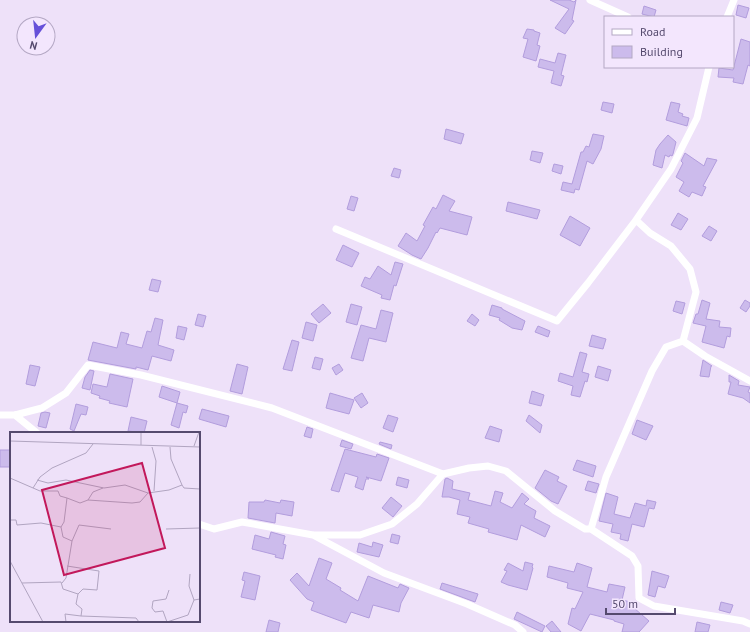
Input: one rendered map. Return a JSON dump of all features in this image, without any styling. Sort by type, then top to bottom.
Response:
[{"type":"street","points":[[590,0],[626,16]]},
{"type":"street","points":[[727,16],[734,0]]},
{"type":"street","points":[[336,229],[557,321],[636,220],[672,169],[696,118],[709,68]]},
{"type":"street","points":[[636,220],[650,233],[671,246],[690,269],[696,292],[683,341]]},
{"type":"street","points":[[683,341],[705,356],[750,381]]},
{"type":"street","points":[[591,529],[606,477],[652,371],[666,347],[683,341]]},
{"type":"street","points":[[0,415],[15,415],[42,408],[66,393],[88,366],[141,375],[272,408],[443,474],[469,468],[488,466],[506,471],[556,512],[585,529],[591,529],[632,556],[638,566],[639,598],[654,606],[743,621],[750,624]]},
{"type":"street","points":[[15,415],[36,432]]},
{"type":"street","points":[[200,524],[214,529],[242,522],[313,535],[360,535],[392,524],[417,504],[443,474]]},
{"type":"street","points":[[313,535],[384,573],[467,604],[515,625],[523,632]]},
{"type":"building","points":[[550,0],[569,0],[574,2],[576,0],[572,20],[574,21],[565,34],[555,28],[569,9]]},
{"type":"building","points":[[738,5],[749,8],[746,18],[736,15]]},
{"type":"building","points":[[644,6],[656,10],[654,16],[642,14]]},
{"type":"building","points":[[527,29],[540,33],[537,45],[540,46],[536,61],[523,57],[528,39],[523,38]]},
{"type":"building","points":[[741,39],[750,42],[750,66],[748,65],[743,84],[733,82],[734,78],[718,77],[719,68],[733,70]]},
{"type":"building","points":[[558,53],[566,55],[561,75],[564,76],[561,86],[551,83],[554,71],[538,67],[540,59],[555,63]]},
{"type":"building","points":[[603,102],[614,104],[612,113],[601,110]]},
{"type":"building","points":[[671,102],[680,104],[678,112],[683,114],[682,116],[689,118],[687,126],[666,120]]},
{"type":"building","points":[[446,129],[464,134],[461,144],[444,139]]},
{"type":"building","points":[[593,134],[604,136],[601,149],[593,164],[587,161],[579,190],[575,189],[574,193],[561,190],[563,182],[572,184],[581,152],[583,152],[586,146],[589,147]]},
{"type":"building","points":[[668,135],[676,142],[672,156],[670,155],[669,157],[665,155],[662,168],[653,165],[656,150]]},
{"type":"building","points":[[532,151],[543,153],[540,163],[530,160]]},
{"type":"building","points":[[685,153],[704,166],[707,158],[717,160],[703,186],[706,187],[702,196],[692,192],[689,197],[679,191],[684,182],[676,177],[683,163],[681,161]]},
{"type":"building","points":[[554,164],[563,166],[561,174],[552,171]]},
{"type":"building","points":[[394,168],[401,170],[399,178],[391,176]]},
{"type":"building","points":[[443,195],[455,201],[449,211],[472,217],[467,235],[440,228],[437,233],[436,232],[421,259],[398,246],[406,233],[417,241],[425,226],[423,225],[433,207],[436,209]]},
{"type":"building","points":[[351,196],[358,198],[354,211],[347,209]]},
{"type":"building","points":[[508,202],[540,210],[537,219],[506,211]]},
{"type":"building","points":[[678,213],[688,219],[681,230],[671,225]]},
{"type":"building","points":[[570,216],[590,228],[580,246],[560,235]]},
{"type":"building","points":[[709,226],[717,231],[711,241],[702,236]]},
{"type":"building","points":[[343,245],[359,253],[352,267],[336,260]]},
{"type":"building","points":[[395,262],[403,264],[396,286],[394,285],[390,300],[381,298],[382,295],[361,286],[365,277],[370,279],[378,266],[391,275]]},
{"type":"building","points":[[152,279],[161,281],[158,292],[149,290]]},
{"type":"building","points":[[702,300],[710,303],[706,319],[720,321],[719,327],[731,328],[730,337],[727,336],[724,348],[702,342],[706,326],[693,323],[696,314],[698,314]]},
{"type":"building","points":[[745,300],[750,303],[750,306],[746,312],[740,308]]},
{"type":"building","points":[[676,301],[685,303],[682,314],[673,311]]},
{"type":"building","points":[[323,304],[331,313],[319,323],[311,314]]},
{"type":"building","points":[[351,304],[362,307],[357,325],[346,322]]},
{"type":"building","points":[[492,305],[502,308],[525,321],[522,330],[512,328],[499,320],[500,318],[489,315]]},
{"type":"building","points":[[381,310],[393,313],[386,342],[369,338],[363,361],[351,358],[361,325],[376,329]]},
{"type":"building","points":[[198,314],[206,316],[203,327],[195,325]]},
{"type":"building","points":[[472,314],[479,320],[475,326],[467,321]]},
{"type":"building","points":[[155,318],[163,320],[158,345],[174,350],[171,361],[152,356],[148,370],[88,360],[93,342],[117,348],[121,332],[129,334],[126,344],[142,348],[147,331],[151,332]]},
{"type":"building","points":[[306,322],[317,325],[313,341],[302,338]]},
{"type":"building","points":[[178,326],[187,328],[184,340],[176,338]]},
{"type":"building","points":[[538,326],[550,331],[548,337],[535,332]]},
{"type":"building","points":[[592,335],[606,339],[603,349],[589,346]]},
{"type":"building","points":[[292,340],[299,342],[292,371],[283,369]]},
{"type":"building","points":[[580,352],[587,354],[582,372],[589,374],[580,397],[571,395],[573,386],[558,381],[560,373],[573,377]]},
{"type":"building","points":[[315,357],[323,359],[320,370],[312,368]]},
{"type":"building","points":[[703,360],[712,366],[709,377],[700,376]]},
{"type":"building","points":[[237,364],[248,367],[242,394],[230,391]]},
{"type":"building","points":[[339,364],[343,370],[336,375],[332,368]]},
{"type":"building","points":[[30,365],[40,367],[35,386],[26,384]]},
{"type":"building","points":[[598,366],[611,370],[608,381],[595,377]]},
{"type":"building","points":[[90,370],[94,371],[90,390],[82,388],[85,377]]},
{"type":"building","points":[[110,374],[133,379],[127,407],[109,403],[110,401],[99,398],[100,396],[91,393],[93,384],[107,387]]},
{"type":"building","points":[[729,375],[739,381],[738,385],[750,387],[748,392],[750,393],[750,403],[743,398],[728,394],[731,382],[729,382]]},
{"type":"building","points":[[162,386],[180,392],[177,403],[159,397]]},
{"type":"building","points":[[532,391],[544,395],[541,406],[529,403]]},
{"type":"building","points":[[330,393],[354,400],[349,414],[326,408]]},
{"type":"building","points":[[362,393],[368,403],[361,408],[354,398]]},
{"type":"building","points":[[177,403],[188,406],[186,413],[183,412],[179,428],[171,425]]},
{"type":"building","points":[[76,404],[88,407],[86,415],[81,414],[74,431],[70,429]]},
{"type":"building","points":[[202,409],[229,416],[226,427],[199,419]]},
{"type":"building","points":[[41,413],[50,413],[46,428],[38,426]]},
{"type":"building","points":[[388,415],[398,418],[393,432],[383,428]]},
{"type":"building","points":[[529,415],[542,425],[540,433],[526,421]]},
{"type":"building","points":[[131,417],[147,421],[144,432],[128,431]]},
{"type":"building","points":[[637,420],[653,426],[646,440],[632,434]]},
{"type":"building","points":[[490,426],[502,430],[499,442],[485,438]]},
{"type":"building","points":[[307,427],[313,429],[311,438],[304,436]]},
{"type":"building","points":[[342,440],[353,444],[351,449],[340,446]]},
{"type":"building","points":[[380,442],[392,445],[391,449],[379,444]]},
{"type":"building","points":[[345,449],[376,457],[377,454],[389,458],[381,481],[366,477],[369,479],[366,479],[363,490],[355,487],[358,477],[345,473],[339,492],[331,490]]},
{"type":"building","points":[[0,450],[10,450],[10,467],[0,467]]},
{"type":"building","points":[[577,460],[596,466],[593,477],[573,470]]},
{"type":"building","points":[[545,470],[559,477],[557,481],[567,486],[558,504],[551,501],[535,488]]},
{"type":"building","points":[[398,477],[409,480],[407,488],[396,485]]},
{"type":"building","points":[[447,478],[453,481],[452,489],[470,493],[468,500],[491,506],[495,491],[503,493],[500,502],[512,508],[522,493],[529,499],[524,504],[536,511],[534,518],[550,526],[545,537],[521,525],[517,540],[488,532],[489,529],[468,523],[470,517],[457,514],[460,500],[442,497],[445,479]]},
{"type":"building","points":[[588,481],[599,484],[596,493],[585,490]]},
{"type":"building","points":[[606,493],[618,497],[614,514],[630,518],[635,503],[646,506],[647,500],[656,502],[654,509],[649,508],[644,527],[632,524],[628,541],[620,539],[621,534],[611,532],[613,524],[599,521]]},
{"type":"building","points":[[391,497],[402,506],[393,517],[382,508]]},
{"type":"building","points":[[265,500],[280,503],[281,500],[294,502],[292,516],[276,513],[275,523],[248,518],[249,502],[264,502]]},
{"type":"building","points":[[271,532],[285,536],[283,544],[286,545],[283,559],[275,557],[276,555],[252,549],[255,535],[269,539]]},
{"type":"building","points":[[392,534],[400,536],[398,544],[390,542]]},
{"type":"building","points":[[373,542],[383,545],[379,557],[357,552],[359,543],[372,547]]},
{"type":"building","points":[[319,558],[332,563],[326,579],[358,601],[368,576],[398,588],[400,584],[409,588],[401,603],[399,612],[373,605],[369,618],[351,612],[346,623],[311,610],[314,602],[307,599],[290,580],[297,573],[309,586]]},
{"type":"building","points":[[525,562],[533,564],[527,590],[501,582],[507,571],[504,570],[508,563],[523,571]]},
{"type":"building","points":[[577,563],[592,568],[587,587],[607,592],[609,584],[625,587],[622,600],[635,603],[634,608],[649,621],[639,632],[622,632],[624,624],[590,614],[581,631],[568,624],[572,608],[575,609],[583,592],[567,588],[568,583],[547,577],[549,566],[574,572]]},
{"type":"building","points":[[652,571],[669,576],[665,588],[658,586],[655,597],[648,595]]},
{"type":"building","points":[[244,572],[260,576],[255,600],[241,597],[245,581],[242,580]]},
{"type":"building","points":[[442,583],[478,594],[475,602],[440,589]]},
{"type":"building","points":[[721,602],[733,605],[730,613],[719,610]]},
{"type":"building","points":[[517,612],[545,626],[542,632],[514,619]]},
{"type":"building","points":[[269,620],[280,623],[278,632],[266,632]]},
{"type":"building","points":[[552,621],[561,632],[551,632],[546,626]]},
{"type":"building","points":[[697,622],[710,625],[708,632],[695,632]]}]
